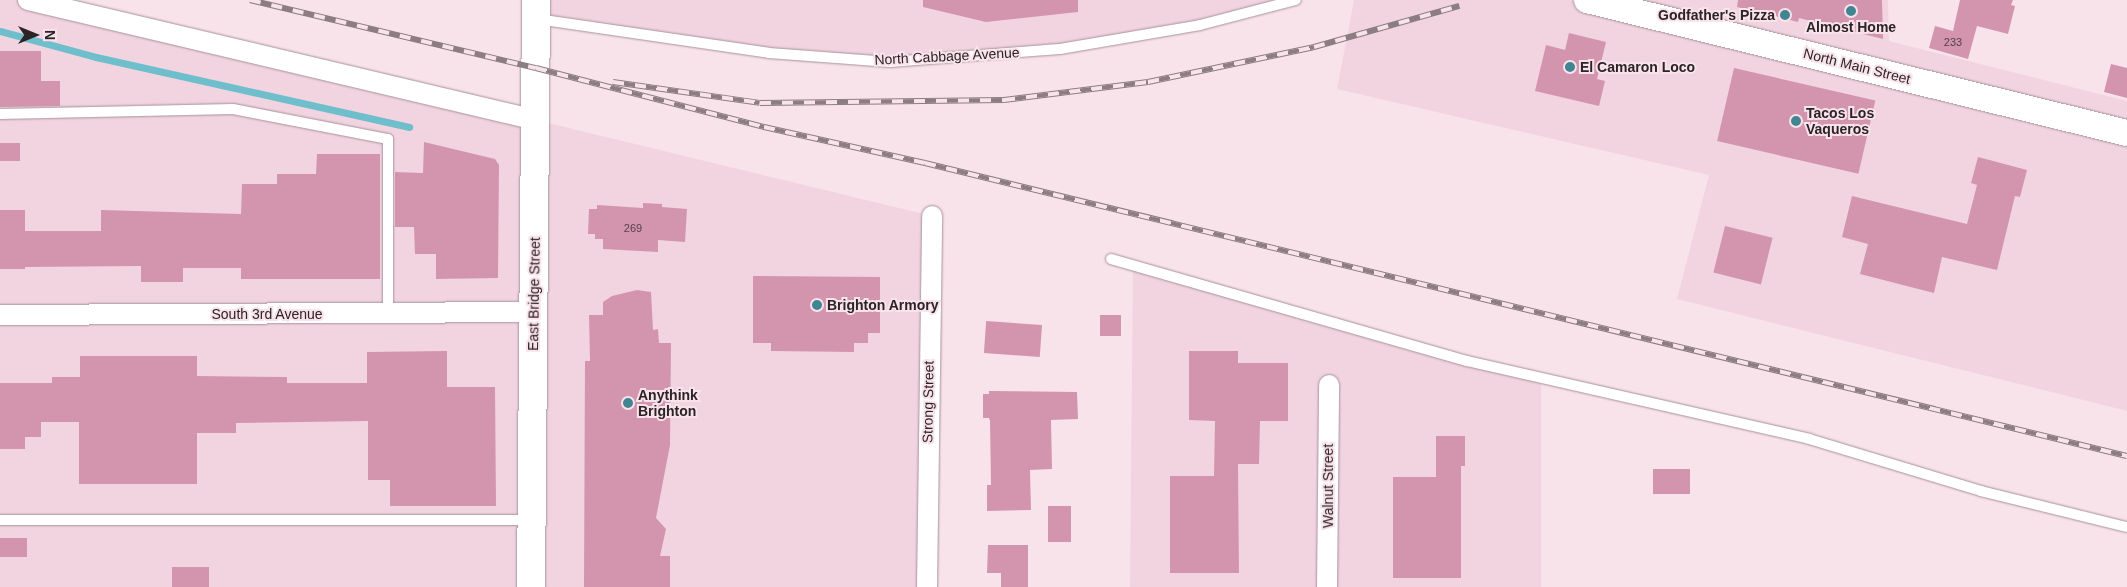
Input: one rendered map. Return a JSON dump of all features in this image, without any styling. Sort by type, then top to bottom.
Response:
[{"type":"main road","name":"East Bridge Street","points":[[532,587],[536,9]]},
{"type":"street","points":[[28,0],[536,120]]},
{"type":"street","name":"North Main Street","points":[[1587,0],[2127,133]]},
{"type":"street","name":"Strong Street","points":[[927,587],[932,216]]},
{"type":"street","name":"South 3rd Avenue","points":[[0,315],[534,312]]},
{"type":"street","name":"Walnut Street","points":[[1327,587],[1329,386]]},
{"type":"lane","name":"North Cabbage Avenue","points":[[536,9],[769,53],[890,62],[1079,46],[1200,25],[1296,0]]},
{"type":"lane","points":[[0,114],[234,109],[388,139],[388,313]]},
{"type":"lane","points":[[1111,259],[1466,361],[1809,439],[1971,488],[2127,527]]},
{"type":"lane","points":[[0,520],[532,520]]},
{"type":"shaded area","points":[[0,0],[28,0],[932,216],[927,587],[0,587]]},
{"type":"shaded area","points":[[536,0],[1296,0],[1079,46],[890,62],[769,53],[536,19]]},
{"type":"shaded area","points":[[1354,0],[1888,0],[1889,41],[2127,101],[2127,411],[1677,299],[1709,175],[1337,89]]},
{"type":"shaded area","points":[[1133,265],[1541,379],[1541,587],[1130,587]]},
{"type":"building","points":[[923,0],[1078,0],[1078,12],[986,22],[923,7]]},
{"type":"building","points":[[1738,0],[1882,0],[1883,39],[1799,18],[1798,22],[1737,7]]},
{"type":"building","points":[[1960,0],[2013,0],[2011,5],[2015,6],[2008,34],[1977,26],[1968,59],[1929,48],[1935,26],[1953,31]]},
{"type":"building","name":"El Camaron Loco","points":[[1569,33],[1606,42],[1597,79],[1605,81],[1599,106],[1535,91],[1546,45],[1565,50]]},
{"type":"building","points":[[0,51],[41,51],[41,81],[60,81],[60,106],[0,107]]},
{"type":"building","points":[[2111,64],[2127,68],[2127,98],[2104,92]]},
{"type":"building","name":"Tacos Los Vaqueros","points":[[1734,68],[1875,101],[1858,174],[1717,141]]},
{"type":"building","points":[[424,142],[495,159],[499,165],[498,278],[436,279],[436,254],[415,254],[414,227],[395,227],[395,172],[423,173]]},
{"type":"building","points":[[0,143],[20,143],[20,161],[0,161]]},
{"type":"building","points":[[317,154],[380,154],[380,279],[241,279],[241,268],[183,268],[183,282],[141,282],[141,266],[0,269],[0,210],[25,210],[25,231],[101,231],[101,210],[241,214],[242,184],[277,184],[277,174],[316,174]]},
{"type":"building","points":[[1978,157],[2027,170],[2020,197],[2015,196],[1997,270],[1942,257],[1934,293],[1860,274],[1868,244],[1842,237],[1852,196],[1967,224],[1977,185],[1971,183]]},
{"type":"building","points":[[643,203],[662,204],[662,207],[687,209],[685,242],[658,240],[658,252],[603,249],[603,239],[595,239],[595,234],[588,234],[589,209],[597,209],[597,205],[643,208]]},
{"type":"building","points":[[1725,226],[1773,238],[1761,284],[1713,273]]},
{"type":"building","name":"Brighton Armory","points":[[753,276],[880,277],[880,333],[868,333],[868,343],[854,343],[854,352],[771,351],[771,343],[753,343]]},
{"type":"building","name":"Anythink Brighton","points":[[637,290],[651,292],[653,330],[658,329],[659,343],[671,343],[670,445],[656,518],[666,529],[660,556],[670,556],[670,587],[584,587],[585,361],[590,361],[589,315],[603,315],[603,302],[612,296]]},
{"type":"building","points":[[1100,315],[1121,315],[1121,336],[1100,336]]},
{"type":"building","points":[[986,321],[1042,325],[1040,357],[984,353]]},
{"type":"building","points":[[447,351],[447,387],[495,387],[496,506],[390,506],[390,480],[368,480],[368,421],[236,423],[236,433],[197,433],[197,484],[79,484],[79,422],[41,422],[41,437],[25,437],[25,449],[0,449],[0,383],[52,383],[52,377],[80,377],[80,356],[197,356],[197,376],[287,377],[287,383],[367,383],[367,352]]},
{"type":"building","points":[[1189,351],[1238,351],[1238,363],[1288,363],[1288,421],[1260,421],[1259,464],[1238,464],[1239,573],[1170,573],[1170,476],[1214,476],[1215,421],[1189,420]]},
{"type":"building","points":[[989,391],[1077,392],[1078,419],[1051,420],[1052,469],[1030,470],[1031,510],[987,511],[987,485],[991,485],[990,421],[989,418],[983,418],[983,394],[989,394]]},
{"type":"building","points":[[1436,436],[1465,436],[1465,466],[1461,466],[1461,578],[1393,578],[1393,477],[1436,477]]},
{"type":"building","points":[[1653,469],[1690,469],[1690,494],[1653,494]]},
{"type":"building","points":[[1048,506],[1071,506],[1071,542],[1048,542]]},
{"type":"building","points":[[0,538],[27,538],[27,557],[0,557]]},
{"type":"building","points":[[988,545],[1028,545],[1028,587],[1001,587],[1001,573],[987,573]]},
{"type":"building","points":[[172,567],[209,567],[209,587],[172,587]]},
{"type":"waterway","points":[[0,31],[96,57],[409,127]]},
{"type":"railway","points":[[250,0],[536,68],[764,127],[925,163],[2127,456]]},
{"type":"railway","points":[[613,82],[760,103],[1004,100],[1148,82],[1314,47],[1459,6]]},
{"type":"place","name":"Almost Home","points":[[1851,11]]},
{"type":"place","name":"Godfather's Pizza","points":[[1785,15]]},
{"type":"place","name":"El Camaron Loco","points":[[1570,67]]},
{"type":"place","name":"Tacos Los Vaqueros","points":[[1796,121]]},
{"type":"place","name":"Brighton Armory","points":[[817,305]]},
{"type":"place","name":"Anythink Brighton","points":[[628,403]]}]
